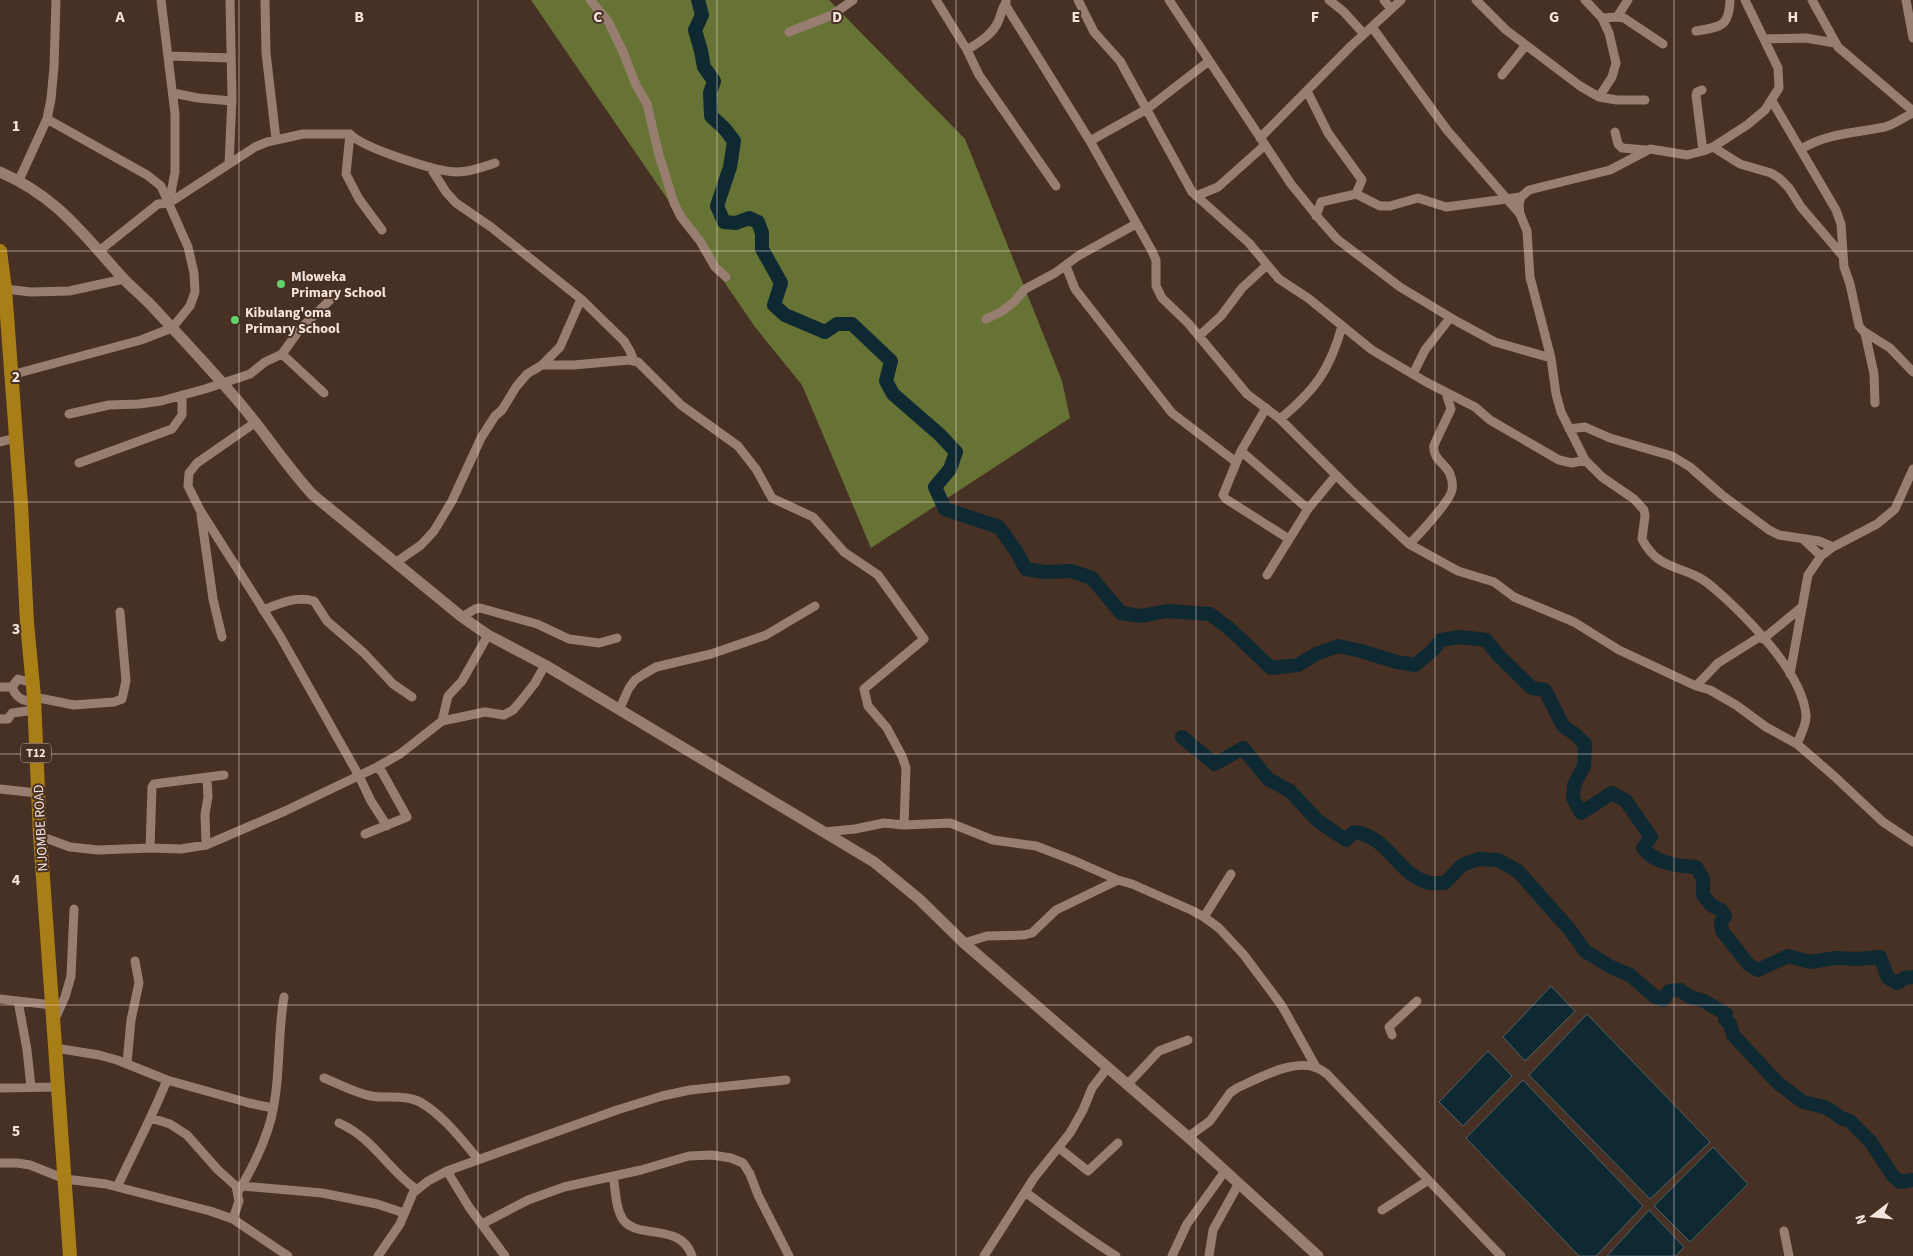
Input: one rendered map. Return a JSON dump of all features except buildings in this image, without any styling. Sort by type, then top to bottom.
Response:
[{"type":"highway","name":"NJOMBE ROAD","points":[[1,259],[5,288],[21,504],[27,623],[34,696],[37,793],[70,1256]]},
{"type":"main road","points":[[0,172],[19,180],[54,204],[75,223],[124,279],[222,382],[256,422],[294,474],[313,496],[462,617],[488,635],[545,665],[874,862],[919,899],[964,943],[1188,1137],[1318,1256]]},
{"type":"street","points":[[19,180],[47,119],[54,67],[56,0]]},
{"type":"street","points":[[161,0],[169,56],[176,131],[175,172],[169,203]]},
{"type":"street","points":[[228,164],[232,101],[230,0]]},
{"type":"street","points":[[265,0],[266,53],[276,139]]},
{"type":"street","points":[[590,0],[608,21],[636,85],[647,104],[659,155],[674,203],[715,267],[726,277]]},
{"type":"street","points":[[789,32],[832,15],[853,0]]},
{"type":"street","points":[[936,0],[967,50],[979,75],[1056,186]]},
{"type":"street","points":[[1078,0],[1098,38],[1120,62],[1186,183],[1196,196],[1249,243],[1285,284],[1308,298],[1372,350],[1475,408],[1490,420],[1564,462],[1585,460]]},
{"type":"street","points":[[1169,0],[1291,184],[1337,239],[1400,287],[1450,318],[1495,342],[1551,358]]},
{"type":"street","points":[[1330,0],[1337,4],[1364,34]]},
{"type":"street","points":[[1384,0],[1391,9]]},
{"type":"street","points":[[1196,196],[1218,187],[1263,142],[1307,91],[1364,34],[1402,0]]},
{"type":"street","points":[[1476,0],[1506,30],[1580,86],[1599,97],[1617,100],[1645,100]]},
{"type":"street","points":[[1585,0],[1602,18],[1609,32],[1616,63],[1612,77],[1599,97]]},
{"type":"street","points":[[1617,16],[1628,0]]},
{"type":"street","points":[[1696,31],[1718,27],[1724,23],[1728,17],[1730,0]]},
{"type":"street","points":[[1615,132],[1618,144],[1622,148],[1653,149],[1687,155],[1714,147],[1748,125],[1765,110],[1779,88],[1778,68],[1744,0]]},
{"type":"street","points":[[1801,148],[1825,137],[1886,127],[1913,112],[1891,91],[1856,63],[1836,43],[1812,0]]},
{"type":"street","points":[[1906,0],[1912,32]]},
{"type":"street","points":[[967,50],[981,41],[996,27],[1002,7],[1006,2],[1090,141],[1154,256],[1156,286],[1159,294],[1199,336],[1248,394],[1280,419],[1409,544],[1458,571],[1494,582],[1514,597],[1574,622],[1619,650],[1696,686],[1710,690],[1727,700],[1766,727],[1797,744],[1884,822],[1913,842]]},
{"type":"street","points":[[1602,18],[1617,16],[1624,18],[1663,44]]},
{"type":"street","points":[[1372,27],[1447,130],[1520,214]]},
{"type":"street","points":[[1764,39],[1806,38],[1836,43]]},
{"type":"street","points":[[1502,75],[1526,45]]},
{"type":"street","points":[[169,56],[231,58]]},
{"type":"street","points":[[1090,141],[1147,109],[1209,61]]},
{"type":"street","points":[[1702,90],[1697,92],[1696,95],[1703,151]]},
{"type":"street","points":[[1307,91],[1328,133],[1361,177],[1362,184],[1356,194]]},
{"type":"street","points":[[173,93],[198,98],[232,101]]},
{"type":"street","points":[[1772,101],[1836,210],[1841,224],[1842,256],[1859,326],[1865,333],[1890,348],[1913,372]]},
{"type":"street","points":[[11,375],[141,340],[172,328],[190,306],[194,292],[194,273],[188,247],[161,186],[147,175],[47,119]]},
{"type":"street","points":[[99,251],[158,204],[169,203],[255,147],[276,139],[303,134],[350,134],[354,138],[380,151],[456,172],[495,163]]},
{"type":"street","points":[[350,134],[346,174],[359,200],[382,230]]},
{"type":"street","points":[[1714,147],[1740,164],[1779,178],[1842,256]]},
{"type":"street","points":[[1646,150],[1610,170],[1529,190],[1521,197],[1519,204],[1520,214],[1527,231],[1530,277],[1535,303],[1551,358],[1556,394],[1561,412],[1585,460],[1602,478],[1634,499],[1644,510],[1642,539],[1646,546],[1658,559],[1700,578],[1746,617],[1778,655],[1790,674],[1800,696],[1806,717],[1797,744]]},
{"type":"street","points":[[430,166],[446,192],[456,203],[491,227],[581,299],[624,342],[630,350],[634,361]]},
{"type":"street","points":[[1316,216],[1321,202],[1356,194],[1384,207],[1418,198],[1446,207],[1521,197]]},
{"type":"street","points":[[986,319],[1001,312],[1014,302],[1025,289],[1066,266],[1078,256],[1136,224]]},
{"type":"street","points":[[1199,336],[1221,316],[1242,288],[1267,264]]},
{"type":"street","points":[[1066,266],[1075,289],[1166,407],[1236,462]]},
{"type":"street","points":[[5,288],[31,292],[69,291],[124,279]]},
{"type":"street","points":[[395,563],[422,545],[434,531],[448,509],[482,438],[495,416],[502,410],[516,387],[527,374],[542,366],[560,347],[581,299]]},
{"type":"street","points":[[69,414],[109,405],[139,404],[182,395],[250,374],[265,362],[282,354],[300,329],[330,300]]},
{"type":"street","points":[[1413,374],[1425,350],[1450,318]]},
{"type":"street","points":[[1280,419],[1310,392],[1319,380],[1331,358],[1342,326]]},
{"type":"street","points":[[1865,333],[1874,374],[1875,403]]},
{"type":"street","points":[[282,354],[324,393]]},
{"type":"street","points":[[542,366],[617,361],[634,361],[643,366],[681,405],[742,449],[772,498],[813,517],[844,552],[878,575],[924,639],[864,689],[868,706],[887,728],[902,756],[906,768],[904,825]]},
{"type":"street","points":[[1409,544],[1420,534],[1452,492],[1450,474],[1436,458],[1433,450],[1451,409],[1446,393]]},
{"type":"street","points":[[78,464],[172,429],[182,415],[182,395]]},
{"type":"street","points":[[1266,408],[1241,451],[1223,492],[1224,497],[1289,539]]},
{"type":"street","points":[[256,422],[192,468],[189,473],[188,486],[200,510],[263,610],[387,826]]},
{"type":"street","points":[[1569,429],[1585,427],[1610,438],[1672,456],[1690,467],[1722,495],[1769,530],[1780,535],[1819,541],[1833,547]]},
{"type":"street","points":[[0,442],[16,438]]},
{"type":"street","points":[[1241,451],[1308,509]]},
{"type":"street","points":[[1790,674],[1808,575],[1821,556],[1833,547],[1877,524],[1895,509],[1913,469]]},
{"type":"street","points":[[1268,575],[1308,509],[1336,475]]},
{"type":"street","points":[[200,510],[213,599],[222,638]]},
{"type":"street","points":[[1803,539],[1821,556]]},
{"type":"street","points":[[263,610],[290,600],[304,598],[314,601],[327,621],[364,653],[393,684],[412,697]]},
{"type":"street","points":[[619,710],[634,680],[656,667],[711,654],[766,635],[815,606]]},
{"type":"street","points":[[1696,686],[1718,663],[1762,637],[1802,607]]},
{"type":"street","points":[[462,617],[475,608],[480,608],[537,624],[569,639],[599,643],[617,638]]},
{"type":"street","points":[[0,687],[12,686],[18,679],[34,696],[74,705],[114,702],[122,699],[126,681],[120,612]]},
{"type":"street","points":[[442,720],[448,696],[462,681],[488,635]]},
{"type":"street","points":[[40,836],[70,847],[98,850],[181,849],[206,845],[285,812],[359,776],[400,754],[442,720],[485,712],[504,715],[513,710],[520,702],[535,683],[545,665]]},
{"type":"street","points":[[12,686],[14,695],[22,701],[28,701],[34,696]]},
{"type":"street","points":[[0,719],[8,719],[12,713],[34,696]]},
{"type":"street","points":[[365,834],[407,817],[377,766]]},
{"type":"street","points":[[150,848],[152,787],[154,784],[224,775]]},
{"type":"street","points":[[206,845],[207,778]]},
{"type":"street","points":[[0,789],[37,793]]},
{"type":"street","points":[[824,832],[855,829],[884,823],[904,825],[950,824],[993,840],[1036,846],[1132,884],[1204,917],[1219,928],[1244,955],[1282,1006],[1316,1067]]},
{"type":"street","points":[[1204,917],[1231,874]]},
{"type":"street","points":[[964,943],[987,936],[1032,933],[1056,910],[1118,880]]},
{"type":"street","points":[[54,1022],[65,997],[71,976],[74,909]]},
{"type":"street","points":[[127,1063],[131,1020],[139,983],[135,961]]},
{"type":"street","points":[[233,1219],[239,1201],[240,1189],[260,1152],[273,1108],[280,1021],[284,996]]},
{"type":"street","points":[[0,999],[52,1005]]},
{"type":"street","points":[[18,1000],[27,1050],[31,1087]]},
{"type":"street","points":[[1392,1035],[1389,1027],[1405,1017],[1417,1001]]},
{"type":"street","points":[[1128,1084],[1159,1051],[1188,1040]]},
{"type":"street","points":[[55,1048],[99,1055],[127,1063],[167,1080],[273,1108]]},
{"type":"street","points":[[1188,1137],[1210,1121],[1230,1092],[1237,1088],[1284,1068],[1301,1065],[1316,1067],[1327,1074],[1500,1256]]},
{"type":"street","points":[[984,1256],[1025,1192],[1077,1122],[1092,1088],[1108,1067]]},
{"type":"street","points":[[324,1078],[369,1096],[394,1096],[419,1101],[450,1127],[478,1159]]},
{"type":"street","points":[[117,1187],[151,1118],[167,1080]]},
{"type":"street","points":[[378,1256],[400,1224],[409,1200],[417,1190],[447,1171],[617,1110],[662,1096],[690,1090],[786,1080]]},
{"type":"street","points":[[0,1088],[58,1087]]},
{"type":"street","points":[[151,1118],[170,1124],[187,1135],[218,1170],[240,1189],[322,1193],[377,1204],[404,1213]]},
{"type":"street","points":[[339,1124],[360,1134],[376,1149],[396,1173],[417,1190]]},
{"type":"street","points":[[1059,1148],[1088,1171],[1118,1142]]},
{"type":"street","points":[[482,1224],[528,1200],[547,1193],[689,1156],[712,1155],[737,1161],[750,1174],[758,1195],[789,1256]]},
{"type":"street","points":[[0,1164],[17,1163],[30,1165],[65,1179],[117,1187],[184,1203],[233,1219],[288,1256]]},
{"type":"street","points":[[447,1171],[469,1207],[506,1256]]},
{"type":"street","points":[[1172,1256],[1187,1224],[1225,1171]]},
{"type":"street","points":[[613,1176],[618,1206],[626,1222],[633,1227],[678,1238],[687,1245],[692,1256]]},
{"type":"street","points":[[1382,1210],[1427,1181]]},
{"type":"street","points":[[1209,1256],[1213,1230],[1238,1183]]},
{"type":"street","points":[[1025,1192],[1061,1217],[1081,1234],[1116,1256]]},
{"type":"street","points":[[1784,1231],[1789,1256]]},
{"type":"green space","points":[[531,0],[829,0],[965,139],[1062,381],[1070,418],[871,548],[802,385],[755,327]]},
{"type":"water","points":[[1551,986],[1575,1011],[1525,1061],[1503,1037]]},
{"type":"water","points":[[1587,1014],[1710,1142],[1650,1199],[1529,1075]]},
{"type":"water","points":[[1488,1051],[1512,1076],[1463,1126],[1439,1102]]},
{"type":"water","points":[[1523,1080],[1643,1206],[1596,1256],[1579,1256],[1466,1138]]},
{"type":"water","points":[[1713,1147],[1748,1184],[1690,1242],[1654,1206]]},
{"type":"water","points":[[1649,1210],[1684,1247],[1676,1256],[1607,1256]]},
{"type":"waterway","points":[[698,0],[702,15],[695,30],[704,67],[714,81],[710,93],[711,116],[725,129],[734,141],[730,167],[717,206],[724,222],[736,223],[749,218],[758,222],[762,233],[762,249],[781,283],[774,305],[785,315],[825,332],[837,324],[852,324],[891,361],[886,381],[893,394],[939,434],[956,452],[950,469],[935,487],[945,509],[999,527],[1026,569],[1045,572],[1071,571],[1092,578],[1121,613],[1141,616],[1167,611],[1210,614],[1231,630],[1271,668],[1298,665],[1316,654],[1338,646],[1415,665],[1434,649],[1441,640],[1460,637],[1486,640],[1499,656],[1532,688],[1545,690],[1563,726],[1585,744],[1584,766],[1574,785],[1573,798],[1581,813],[1612,793],[1626,801],[1651,837],[1643,848],[1648,853],[1666,863],[1696,867],[1703,878],[1703,895],[1711,905],[1721,910],[1725,916],[1721,922],[1722,931],[1749,965],[1758,970],[1788,956],[1810,962],[1836,958],[1880,957],[1888,978],[1897,983],[1905,978],[1913,977]]},
{"type":"waterway","points":[[1182,737],[1215,764],[1243,748],[1268,779],[1290,791],[1317,820],[1346,840],[1354,832],[1376,840],[1415,877],[1426,882],[1445,883],[1462,865],[1478,859],[1498,860],[1518,871],[1570,930],[1585,951],[1611,967],[1630,975],[1654,996],[1663,1000],[1669,991],[1680,990],[1690,997],[1704,1001],[1726,1014],[1725,1019],[1730,1024],[1733,1035],[1778,1083],[1803,1102],[1824,1107],[1841,1118],[1850,1121],[1870,1141],[1893,1176],[1900,1182],[1913,1180]]},
{"type":"place","name":"Mloweka Primary School","points":[[281,284]]},
{"type":"place","name":"Kibulang'oma Primary School","points":[[235,320]]}]
